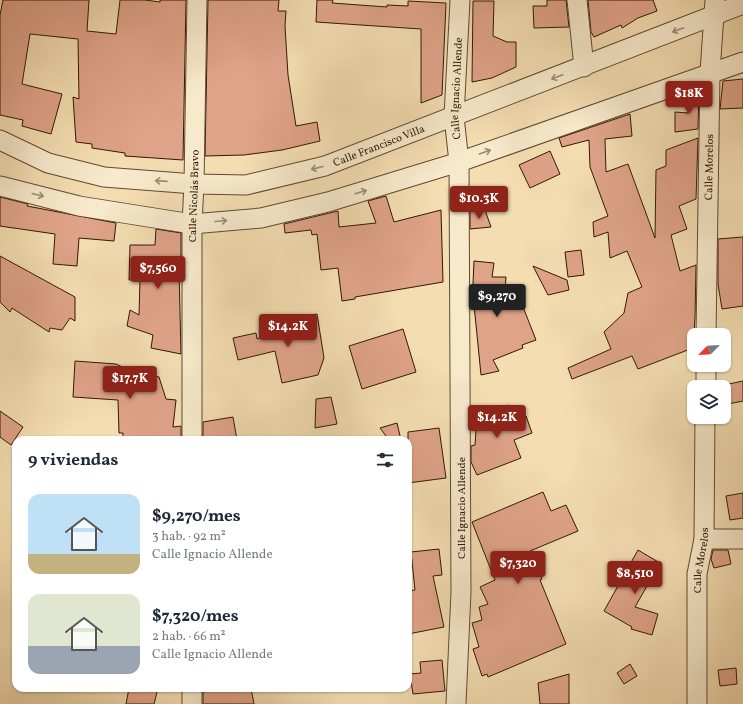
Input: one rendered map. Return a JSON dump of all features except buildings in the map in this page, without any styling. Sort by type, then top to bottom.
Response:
[{"type":"street","name":"Calle Nicolás Bravo","points":[[192,436],[192,224],[197,0]]},
{"type":"street","name":"Calle Ignacio Allende","points":[[456,704],[461,592],[459,162],[454,117],[460,0]]},
{"type":"street","points":[[577,0],[584,66]]},
{"type":"street","name":"Calle Francisco Villa","points":[[0,140],[48,163],[104,177],[194,184],[246,185],[325,166],[584,66],[715,8],[743,4]]},
{"type":"street","name":"Calle Morelos","points":[[706,328],[710,72],[715,8]]},
{"type":"street","points":[[0,186],[79,206],[192,224],[269,216],[328,202],[459,162],[710,72],[743,62]]},
{"type":"street","name":"Calle Morelos","points":[[697,704],[697,574],[704,539],[705,424]]},
{"type":"street","points":[[704,539],[743,539]]},
{"type":"street","points":[[192,692],[192,704]]}]
